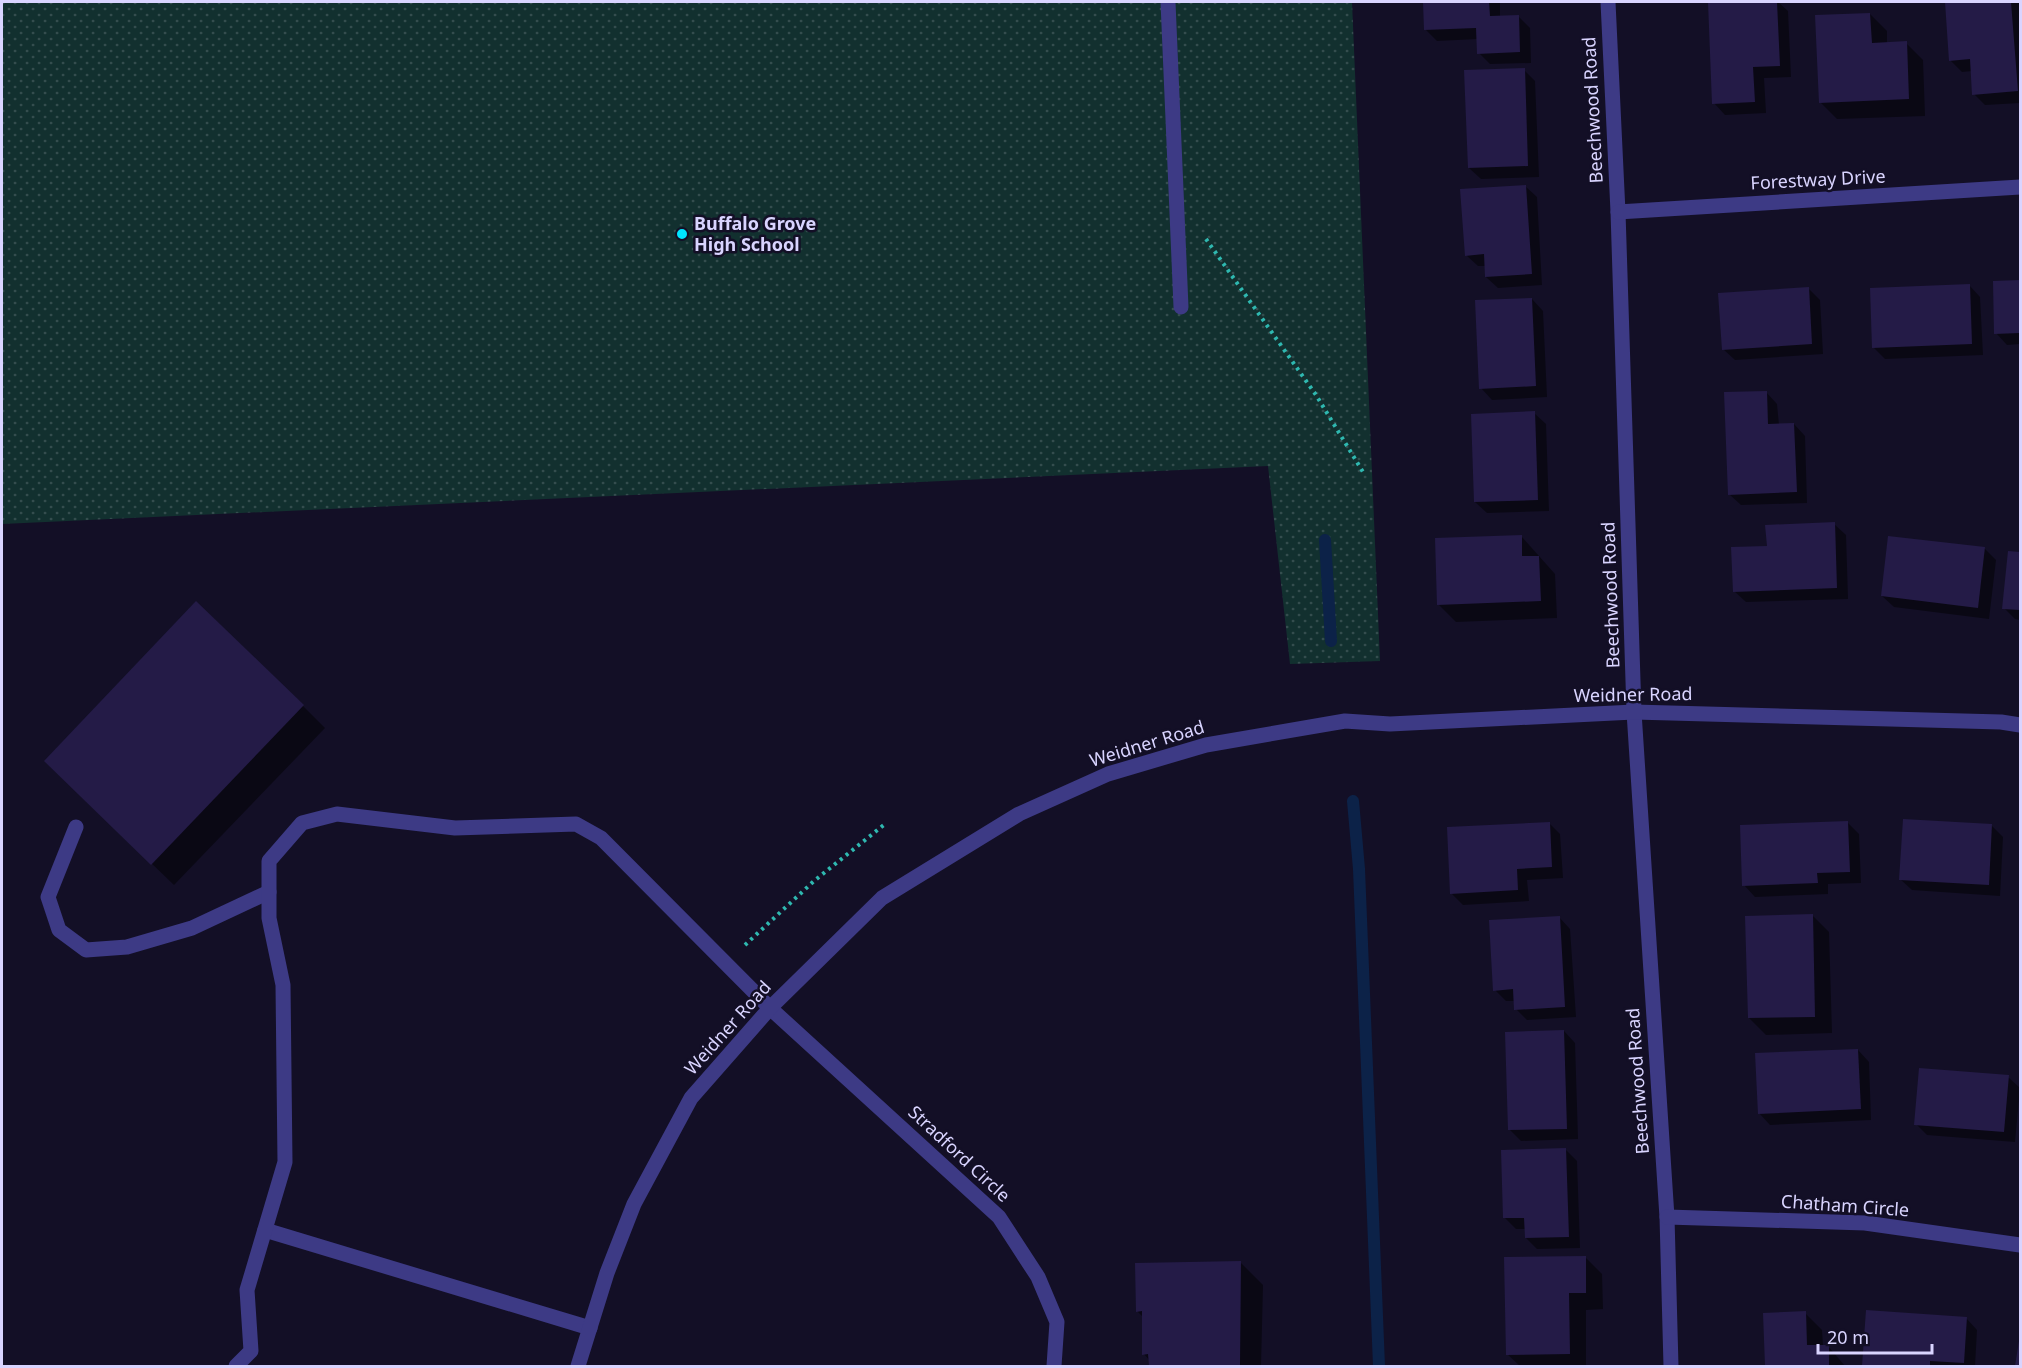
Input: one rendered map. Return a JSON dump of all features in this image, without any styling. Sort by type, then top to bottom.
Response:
[{"type":"street","points":[[1168,2],[1181,307]]},
{"type":"street","name":"Beechwood Road","points":[[1608,2],[1618,212],[1634,712],[1667,1217],[1671,1366]]},
{"type":"street","name":"Forestway Drive","points":[[1618,212],[2020,187]]},
{"type":"street","name":"Weidner Road","points":[[578,1366],[607,1273],[634,1204],[691,1098],[770,1008],[882,898],[1019,814],[1108,774],[1206,745],[1345,721],[1390,724],[1634,712],[2001,722],[2020,725]]},
{"type":"street","name":"Stradford Circle","points":[[236,1366],[251,1351],[247,1290],[285,1162],[283,985],[268,918],[269,861],[302,823],[337,814],[455,828],[576,824],[601,838],[770,1008],[999,1217],[1038,1277],[1057,1322],[1054,1366]]},
{"type":"street","points":[[75,827],[48,897],[59,930],[86,950],[127,947],[192,928],[269,892]]},
{"type":"street","name":"Chatham Circle","points":[[1667,1217],[1865,1223],[2020,1245]]},
{"type":"street","points":[[265,1230],[590,1328]]},
{"type":"path","points":[[1176,206],[1205,238],[1316,395],[1363,472]]},
{"type":"path","points":[[727,963],[814,881],[885,824]]},
{"type":"green space","name":"Buffalo Grove High School","points":[[2,2],[1352,2],[1380,661],[1290,664],[1268,466],[2,524]]},
{"type":"building","points":[[1423,2],[1489,2],[1490,16],[1519,15],[1520,52],[1477,54],[1476,28],[1424,30]]},
{"type":"building","points":[[1708,2],[1777,2],[1780,66],[1753,67],[1755,102],[1712,104]]},
{"type":"building","points":[[1945,2],[2011,2],[2018,91],[1972,95],[1970,59],[1949,61]]},
{"type":"building","points":[[1870,13],[1872,43],[1907,41],[1909,99],[1819,103],[1815,15]]},
{"type":"building","points":[[1525,68],[1528,166],[1468,168],[1464,70]]},
{"type":"building","points":[[1526,185],[1532,274],[1485,277],[1484,254],[1465,256],[1460,189]]},
{"type":"building","points":[[2020,280],[2020,333],[1994,334],[1993,281]]},
{"type":"building","points":[[1970,284],[1972,344],[1872,348],[1870,288]]},
{"type":"building","points":[[1809,287],[1812,344],[1722,350],[1718,293]]},
{"type":"building","points":[[1532,298],[1536,386],[1479,389],[1475,300]]},
{"type":"building","points":[[1767,391],[1768,424],[1794,423],[1797,492],[1728,495],[1724,392]]},
{"type":"building","points":[[1535,411],[1538,500],[1474,502],[1471,414]]},
{"type":"building","points":[[1835,522],[1837,588],[1733,592],[1731,547],[1767,546],[1765,525]]},
{"type":"building","points":[[1522,535],[1522,556],[1539,556],[1541,601],[1437,605],[1435,538]]},
{"type":"building","points":[[1888,536],[1985,547],[1978,608],[1881,596]]},
{"type":"building","points":[[2008,551],[2020,552],[2020,610],[2002,609]]},
{"type":"building","points":[[196,601],[304,705],[151,865],[44,761]]},
{"type":"building","points":[[1903,819],[1992,824],[1989,885],[1899,880]]},
{"type":"building","points":[[1848,821],[1850,872],[1817,873],[1818,883],[1742,886],[1740,825]]},
{"type":"building","points":[[1550,822],[1552,867],[1517,869],[1518,890],[1450,894],[1447,827]]},
{"type":"building","points":[[1813,914],[1815,1017],[1748,1018],[1745,916]]},
{"type":"building","points":[[1560,916],[1565,1007],[1514,1010],[1513,989],[1493,991],[1489,920]]},
{"type":"building","points":[[1564,1030],[1567,1129],[1508,1130],[1505,1032]]},
{"type":"building","points":[[1858,1049],[1861,1109],[1758,1114],[1755,1053]]},
{"type":"building","points":[[1919,1068],[2009,1075],[2004,1132],[1914,1125]]},
{"type":"building","points":[[1566,1148],[1569,1237],[1525,1238],[1524,1218],[1503,1218],[1501,1150]]},
{"type":"building","points":[[1586,1256],[1586,1293],[1569,1293],[1570,1354],[1506,1355],[1504,1257]]},
{"type":"building","points":[[1241,1261],[1240,1366],[1149,1366],[1148,1354],[1142,1355],[1142,1311],[1136,1312],[1135,1263]]},
{"type":"building","points":[[1866,1310],[1967,1317],[1964,1363],[1930,1361],[1930,1366],[1862,1366]]},
{"type":"building","points":[[1806,1311],[1807,1345],[1829,1345],[1829,1366],[1765,1366],[1763,1313]]},
{"type":"building","points":[[2019,1341],[2020,1366],[2015,1366]]},
{"type":"waterway","points":[[1325,540],[1331,641]]},
{"type":"waterway","points":[[1353,801],[1359,869],[1379,1366]]},
{"type":"place","name":"Buffalo Grove High School","points":[[682,234]]}]
